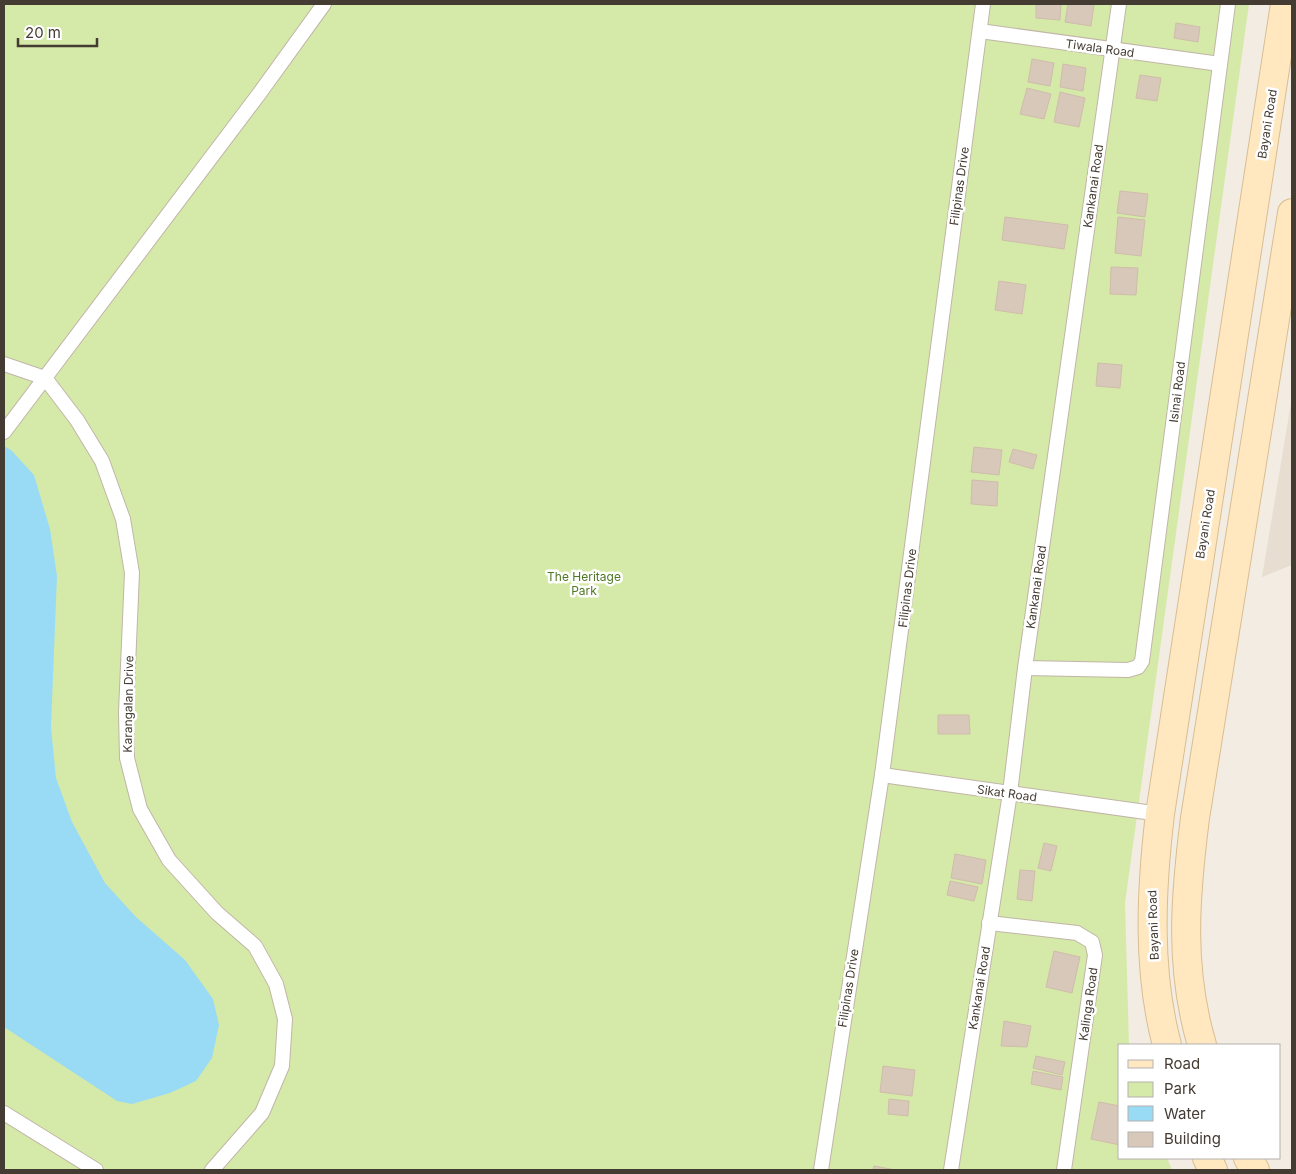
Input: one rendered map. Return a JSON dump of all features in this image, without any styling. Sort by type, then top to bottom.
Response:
[{"type":"main road","name":"Bayani Road","points":[[1166,1044],[1160,1020],[1153,949],[1152,877],[1160,814],[1285,4]]},
{"type":"main road","points":[[1202,1044],[1194,1020],[1185,945],[1186,890],[1195,818],[1292,213]]},
{"type":"main road","points":[[1160,814],[1195,818]]},
{"type":"main road","points":[[1249,1159],[1255,1170]]},
{"type":"lane","points":[[4,432],[259,94],[324,4]]},
{"type":"lane","name":"Filipinas Drive","points":[[821,1170],[882,775],[983,4]]},
{"type":"lane","name":"Kankanai Road","points":[[951,1170],[1010,793],[1025,668],[1119,4]]},
{"type":"lane","name":"Isinai Road","points":[[1025,668],[1128,670],[1138,666],[1142,661],[1228,4]]},
{"type":"lane","name":"Tiwala Road","points":[[980,31],[1220,64]]},
{"type":"lane","points":[[4,364],[45,378]]},
{"type":"lane","name":"Karangalan Drive","points":[[45,378],[76,420],[102,461],[123,519],[132,573],[126,712],[127,758],[140,810],[169,860],[217,913],[255,946],[276,984],[285,1019],[282,1066],[262,1113],[212,1170]]},
{"type":"lane","name":"Sikat Road","points":[[882,775],[1160,814]]},
{"type":"lane","name":"Kalinga Road","points":[[989,923],[1077,934],[1092,942],[1095,955],[1064,1170]]},
{"type":"lane","points":[[4,1113],[96,1170]]},
{"type":"shaded area","points":[[1292,397],[1292,565],[1262,577]]},
{"type":"green space","name":"The Heritage Park","points":[[4,4],[1249,4],[1125,903],[1129,1044],[1118,1044],[1118,1159],[1167,1159],[1172,1170],[4,1170]]},
{"type":"water","points":[[4,446],[11,450],[34,475],[50,529],[57,576],[51,727],[56,778],[72,822],[105,883],[136,917],[185,960],[213,999],[219,1025],[212,1058],[196,1081],[170,1093],[132,1104],[117,1101],[4,1027]]},
{"type":"building","points":[[1036,4],[1061,4],[1060,20],[1036,18]]},
{"type":"building","points":[[1068,4],[1094,4],[1091,26],[1065,22]]},
{"type":"building","points":[[1176,23],[1200,27],[1198,42],[1174,38]]},
{"type":"building","points":[[1032,59],[1054,63],[1050,86],[1028,82]]},
{"type":"building","points":[[1063,64],[1086,68],[1083,91],[1060,87]]},
{"type":"building","points":[[1140,75],[1161,78],[1157,101],[1136,98]]},
{"type":"building","points":[[1027,88],[1051,94],[1044,119],[1020,114]]},
{"type":"building","points":[[1060,92],[1085,98],[1079,127],[1054,122]]},
{"type":"building","points":[[1120,191],[1148,194],[1145,217],[1117,213]]},
{"type":"building","points":[[1005,217],[1068,225],[1064,249],[1002,240]]},
{"type":"building","points":[[1118,217],[1145,220],[1141,256],[1115,253]]},
{"type":"building","points":[[1111,267],[1138,268],[1136,295],[1110,294]]},
{"type":"building","points":[[999,281],[1026,285],[1022,314],[995,310]]},
{"type":"building","points":[[1098,363],[1122,365],[1120,388],[1096,386]]},
{"type":"building","points":[[974,447],[1002,450],[999,475],[971,472]]},
{"type":"building","points":[[1013,449],[1037,455],[1033,469],[1009,462]]},
{"type":"building","points":[[972,480],[998,482],[997,506],[971,504]]},
{"type":"building","points":[[938,715],[969,715],[970,734],[938,734]]},
{"type":"building","points":[[1044,843],[1057,846],[1051,871],[1038,868]]},
{"type":"building","points":[[955,854],[986,860],[982,884],[951,878]]},
{"type":"building","points":[[1020,870],[1035,871],[1032,901],[1017,899]]},
{"type":"building","points":[[950,881],[978,887],[974,901],[947,895]]},
{"type":"building","points":[[1054,951],[1080,957],[1072,993],[1046,987]]},
{"type":"building","points":[[1004,1021],[1031,1026],[1027,1047],[1001,1046]]},
{"type":"building","points":[[1036,1056],[1065,1062],[1062,1075],[1033,1068]]},
{"type":"building","points":[[883,1066],[915,1070],[912,1096],[880,1092]]},
{"type":"building","points":[[1033,1071],[1063,1077],[1061,1090],[1031,1084]]},
{"type":"building","points":[[889,1099],[909,1101],[908,1116],[888,1114]]},
{"type":"building","points":[[1099,1102],[1118,1106],[1118,1145],[1091,1139]]},
{"type":"building","points":[[874,1166],[896,1170],[873,1170]]}]
